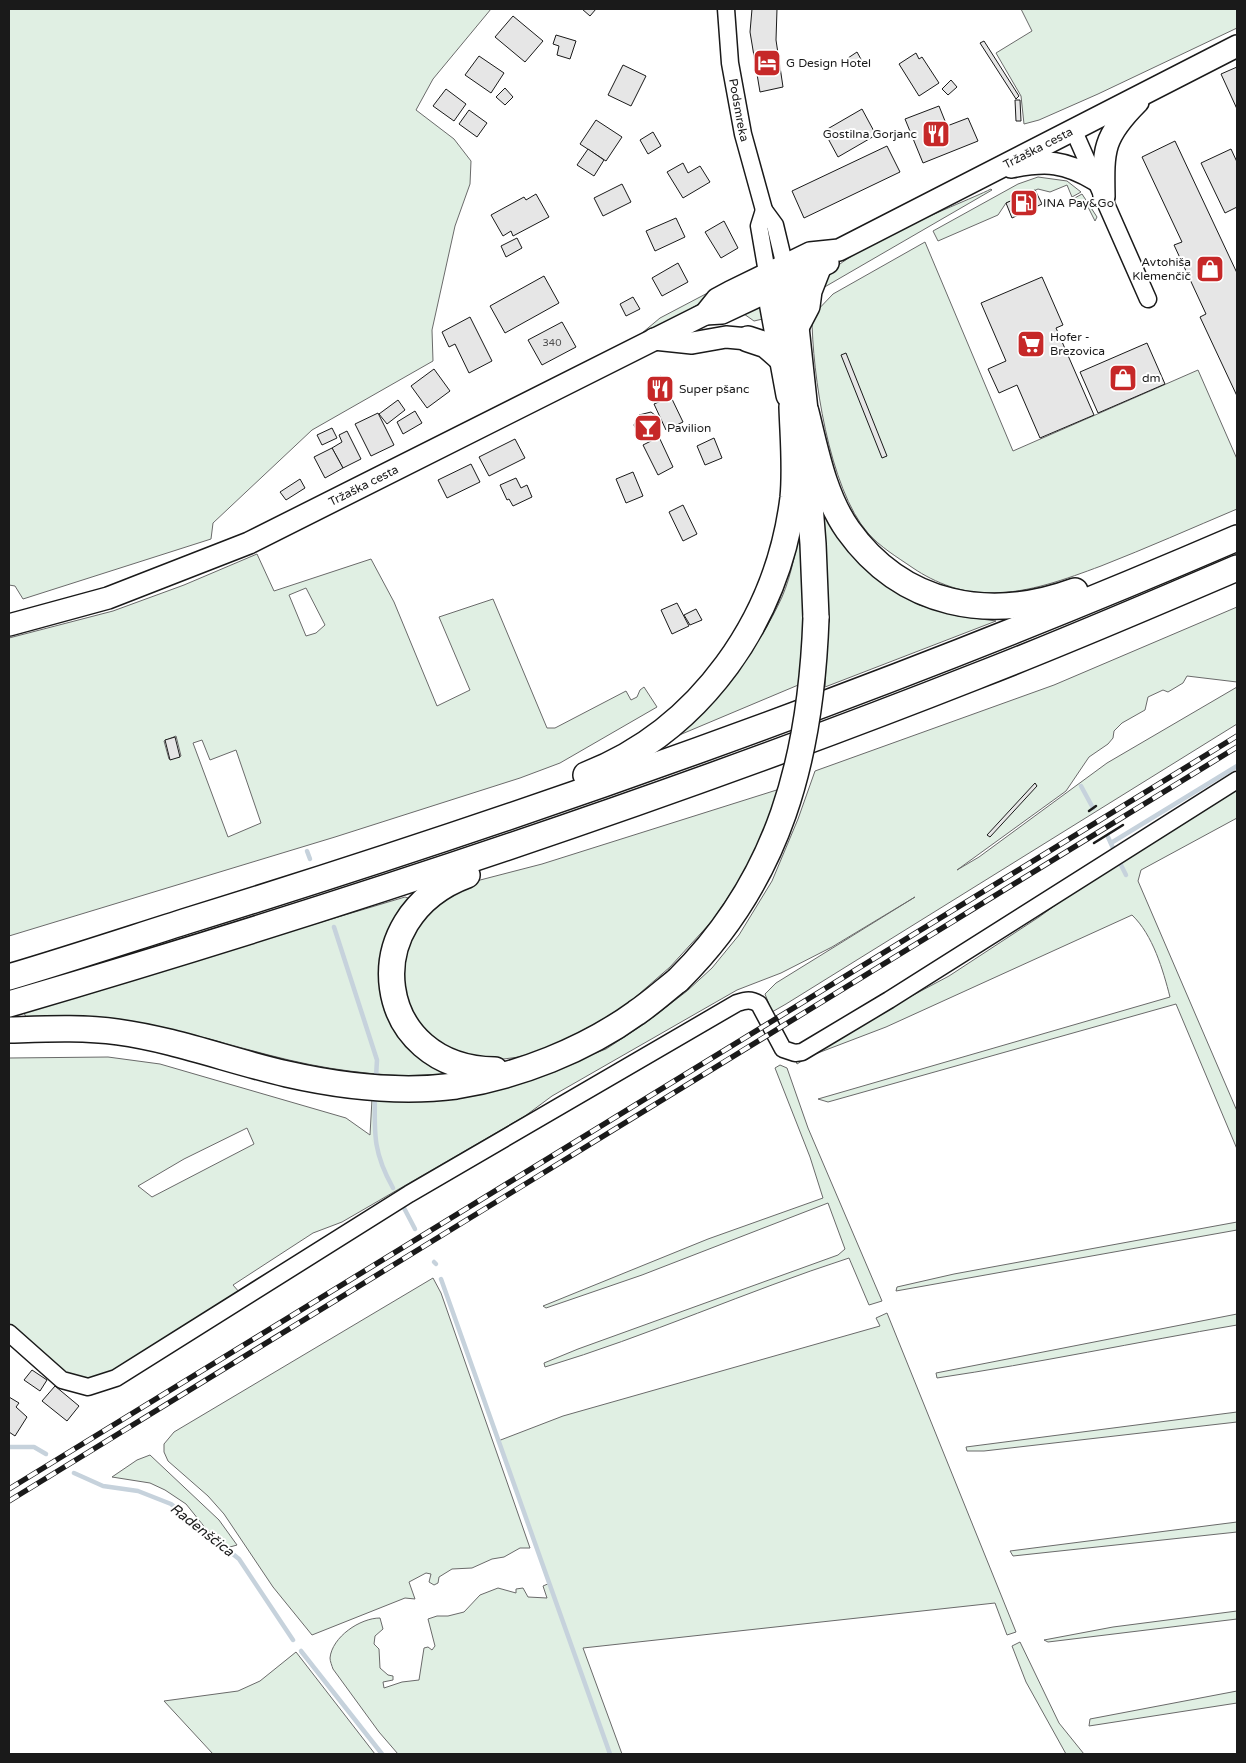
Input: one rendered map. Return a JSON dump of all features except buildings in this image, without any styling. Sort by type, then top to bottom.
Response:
[{"type":"highway","points":[[796,327],[807,306],[809,291],[818,268]]},
{"type":"highway","points":[[9,1030],[117,1032],[167,1042],[287,1074],[373,1087],[454,1086],[528,1067],[564,1054],[598,1037],[636,1013],[678,980],[709,948],[758,876],[781,824],[797,774],[807,723],[816,618],[813,544],[807,465],[799,410],[796,327],[777,278]]},
{"type":"highway","points":[[777,278],[782,360],[829,492],[848,530],[869,556],[901,581],[923,592],[962,604],[1004,608],[1056,598],[1135,568],[1173,565]]},
{"type":"highway","points":[[748,339],[766,345],[782,360]]},
{"type":"highway","points":[[511,817],[533,796],[604,768],[652,741],[696,703],[744,641],[772,583],[789,519],[799,410]]},
{"type":"highway","points":[[9,976],[292,889],[638,773],[862,690],[1049,617],[1237,538]]},
{"type":"highway","points":[[9,1004],[155,961],[537,837],[677,789],[878,714],[1122,618],[1237,568]]},
{"type":"highway","points":[[528,1067],[476,1070],[459,1066],[433,1053],[420,1042],[402,1017],[396,1001],[392,969],[394,950],[406,921],[426,898],[452,881],[509,860],[537,837]]},
{"type":"main road","name":"Tržaška cesta","points":[[9,625],[108,598],[249,543],[705,314],[722,313],[777,278],[810,253],[839,250],[1237,46]]},
{"type":"main road","points":[[988,172],[1048,162],[1071,166],[1100,188],[1108,141],[1116,126],[1149,91]]},
{"type":"main road","name":"Tržaška cesta","points":[[777,278],[818,268],[834,260],[839,250]]},
{"type":"main road","points":[[654,339],[692,343],[726,337],[748,339]]},
{"type":"street","name":"Podsmreka","points":[[726,9],[727,42],[736,99],[764,210],[759,226],[777,278]]},
{"type":"street","points":[[1073,129],[1148,299]]},
{"type":"street","points":[[9,1334],[62,1380],[76,1385],[98,1385],[116,1378],[409,1194],[737,1003],[753,1000],[759,1004],[783,1049],[795,1053],[802,1052],[889,1000],[1237,780]]},
{"type":"green space","points":[[9,9],[491,9],[433,79],[416,110],[454,139],[471,161],[470,184],[455,226],[432,330],[433,361],[312,430],[213,523],[211,539],[23,599],[15,586],[9,585]]},
{"type":"green space","points":[[1021,9],[1237,9],[1237,28],[1098,94],[1039,120],[1024,124],[1021,96],[996,53],[1032,31]]},
{"type":"green space","points":[[1038,177],[1067,181],[1081,192],[1072,197],[1067,185],[1050,192],[1038,189],[1006,203],[998,215],[938,241],[933,231],[1018,184]]},
{"type":"green space","points":[[991,189],[816,292],[825,277],[842,262],[866,247]]},
{"type":"green space","points":[[1082,194],[1097,217],[1095,221],[1087,205],[1077,208],[1073,199]]},
{"type":"green space","points":[[925,242],[1013,451],[1198,370],[1237,459],[1237,509],[1088,571],[1019,591],[971,592],[940,583],[913,568],[878,543],[868,533],[854,513],[833,460],[819,398],[812,316],[833,294]]},
{"type":"green space","points":[[719,287],[723,290],[673,319],[642,333],[660,318]]},
{"type":"green space","points":[[761,303],[767,318],[754,321],[744,314]]},
{"type":"green space","points":[[820,500],[854,551],[880,582],[919,605],[958,616],[996,621],[825,687],[828,609]]},
{"type":"green space","points":[[805,522],[803,683],[677,736],[708,705],[736,671],[772,617],[782,597],[791,570],[802,523]]},
{"type":"green space","points":[[257,554],[274,591],[371,559],[394,602],[437,706],[470,690],[439,617],[493,599],[547,728],[555,728],[626,691],[631,700],[637,697],[640,690],[644,687],[657,707],[560,763],[520,778],[335,837],[9,936],[9,638],[113,611],[184,585]],"holes":[[[306,588],[325,625],[316,633],[306,636],[289,595]],[[176,736],[181,756],[169,759],[164,741]],[[202,740],[210,760],[236,750],[261,823],[228,837],[193,743]]]},
{"type":"green space","points":[[1237,607],[1237,682],[1187,676],[1183,683],[1168,692],[1163,690],[1148,697],[1145,710],[1122,723],[1114,731],[1113,738],[1108,744],[1089,757],[1066,791],[957,870],[979,857],[1107,763],[1237,687],[1237,724],[786,1004],[772,1012],[765,994],[776,983],[915,897],[832,947],[781,973],[737,990],[552,1096],[525,1116],[342,1222],[313,1233],[233,1285],[240,1293],[131,1362],[95,1379],[74,1379],[59,1373],[9,1329],[9,1058],[108,1057],[160,1064],[346,1118],[370,1135],[372,1099],[565,1065],[606,1049],[644,1024],[687,991],[712,968],[739,935],[772,881],[798,819],[815,771],[1054,685]],"holes":[[[247,1128],[254,1144],[152,1197],[138,1186],[184,1159]]]},
{"type":"green space","points":[[1237,786],[1237,818],[1141,870],[1138,881],[1237,1111],[1237,1149],[1176,1004],[828,1102],[818,1099],[1170,997],[1160,964],[1146,932],[1132,915],[886,1027],[810,1056],[797,1064],[795,1058],[949,976],[1039,917],[1115,862]]},
{"type":"green space","points":[[783,788],[746,871],[712,921],[670,967],[632,1000],[598,1025],[556,1046],[519,1057],[478,1060],[426,1037],[409,1011],[402,982],[403,952],[416,925],[457,886],[542,864]]},
{"type":"green space","points":[[405,897],[408,898],[399,918],[386,984],[452,1077],[390,1075],[350,1071],[289,1060],[140,1024],[97,1019],[31,1019],[26,1017],[24,1013],[27,1010]]},
{"type":"green space","points":[[780,1065],[787,1068],[808,1128],[882,1301],[869,1305],[849,1258],[622,1342],[545,1367],[544,1363],[578,1349],[838,1255],[845,1249],[828,1203],[642,1275],[546,1308],[543,1306],[708,1239],[823,1198],[810,1157],[775,1068]]},
{"type":"green space","points":[[1237,1222],[1237,1230],[896,1291],[897,1287],[954,1274]]},
{"type":"green space","points":[[433,1278],[441,1293],[530,1548],[520,1548],[504,1557],[492,1559],[472,1568],[452,1569],[439,1577],[438,1583],[434,1585],[429,1582],[431,1574],[426,1573],[409,1582],[415,1599],[405,1598],[312,1635],[273,1587],[224,1514],[208,1496],[168,1461],[164,1452],[164,1444],[174,1432]]},
{"type":"green space","points":[[887,1313],[1016,1632],[1007,1635],[995,1603],[583,1648],[622,1754],[398,1754],[379,1732],[333,1669],[330,1658],[332,1650],[341,1636],[364,1621],[380,1618],[383,1629],[375,1636],[374,1644],[379,1649],[380,1668],[388,1675],[393,1676],[393,1680],[383,1682],[384,1688],[402,1682],[419,1680],[424,1648],[428,1647],[432,1650],[435,1646],[428,1619],[464,1612],[480,1595],[498,1588],[516,1593],[516,1589],[523,1588],[528,1597],[547,1598],[543,1586],[550,1583],[498,1441],[563,1416],[880,1326],[876,1318]]},
{"type":"green space","points":[[1237,1314],[1237,1325],[937,1378],[936,1373]]},
{"type":"green space","points":[[1237,1412],[1237,1422],[984,1451],[967,1451],[966,1447]]},
{"type":"green space","points":[[150,1455],[219,1520],[237,1545],[230,1547],[207,1530],[186,1504],[165,1490],[150,1483],[112,1477],[137,1460]]},
{"type":"green space","points":[[1237,1522],[1237,1532],[1013,1556],[1010,1551]]},
{"type":"green space","points":[[1237,1611],[1237,1619],[1048,1642],[1044,1640],[1113,1627]]},
{"type":"green space","points":[[1020,1642],[1059,1723],[1084,1754],[1066,1754],[1026,1682],[1012,1646]]},
{"type":"green space","points":[[296,1652],[375,1754],[213,1754],[164,1701],[238,1691],[260,1681]]},
{"type":"green space","points":[[1237,1691],[1237,1703],[1089,1726],[1090,1719]]},
{"type":"waterway","points":[[1111,843],[1237,766]]},
{"type":"waterway","points":[[1081,786],[1093,808]]},
{"type":"waterway","points":[[1108,837],[1113,848]]},
{"type":"waterway","points":[[307,851],[310,859]]},
{"type":"waterway","points":[[1121,865],[1126,875]]},
{"type":"waterway","points":[[334,927],[377,1060],[376,1077]]},
{"type":"waterway","points":[[375,1097],[376,1144],[382,1165],[393,1188]]},
{"type":"waterway","points":[[404,1208],[415,1229]]},
{"type":"waterway","points":[[441,1279],[610,1754]]},
{"type":"waterway","name":"Radenščica","points":[[9,1447],[34,1447],[46,1454]]},
{"type":"waterway","name":"Radenščica","points":[[74,1473],[103,1486],[138,1491],[171,1504],[239,1559],[293,1640]]},
{"type":"waterway","name":"Radenščica","points":[[301,1651],[382,1754]]},
{"type":"railway","points":[[9,1489],[1237,736]]},
{"type":"railway","points":[[9,1501],[1237,747]]},
{"type":"wall","points":[[1089,811],[1096,806]]},
{"type":"wall","points":[[1094,843],[1123,825]]},
{"type":"place","name":"G Design Hotel","points":[[767,63]]},
{"type":"place","name":"Gostilna Gorjanc","points":[[936,134]]},
{"type":"place","name":"INA Pay&Go","points":[[1024,203]]},
{"type":"place","name":"Avtohiša Klemenčič","points":[[1210,269]]},
{"type":"place","name":"Hofer - Brezovica","points":[[1031,344]]},
{"type":"place","name":"dm","points":[[1123,378]]},
{"type":"place","name":"Super pšanc","points":[[660,389]]},
{"type":"place","name":"Pavilion","points":[[648,428]]}]
